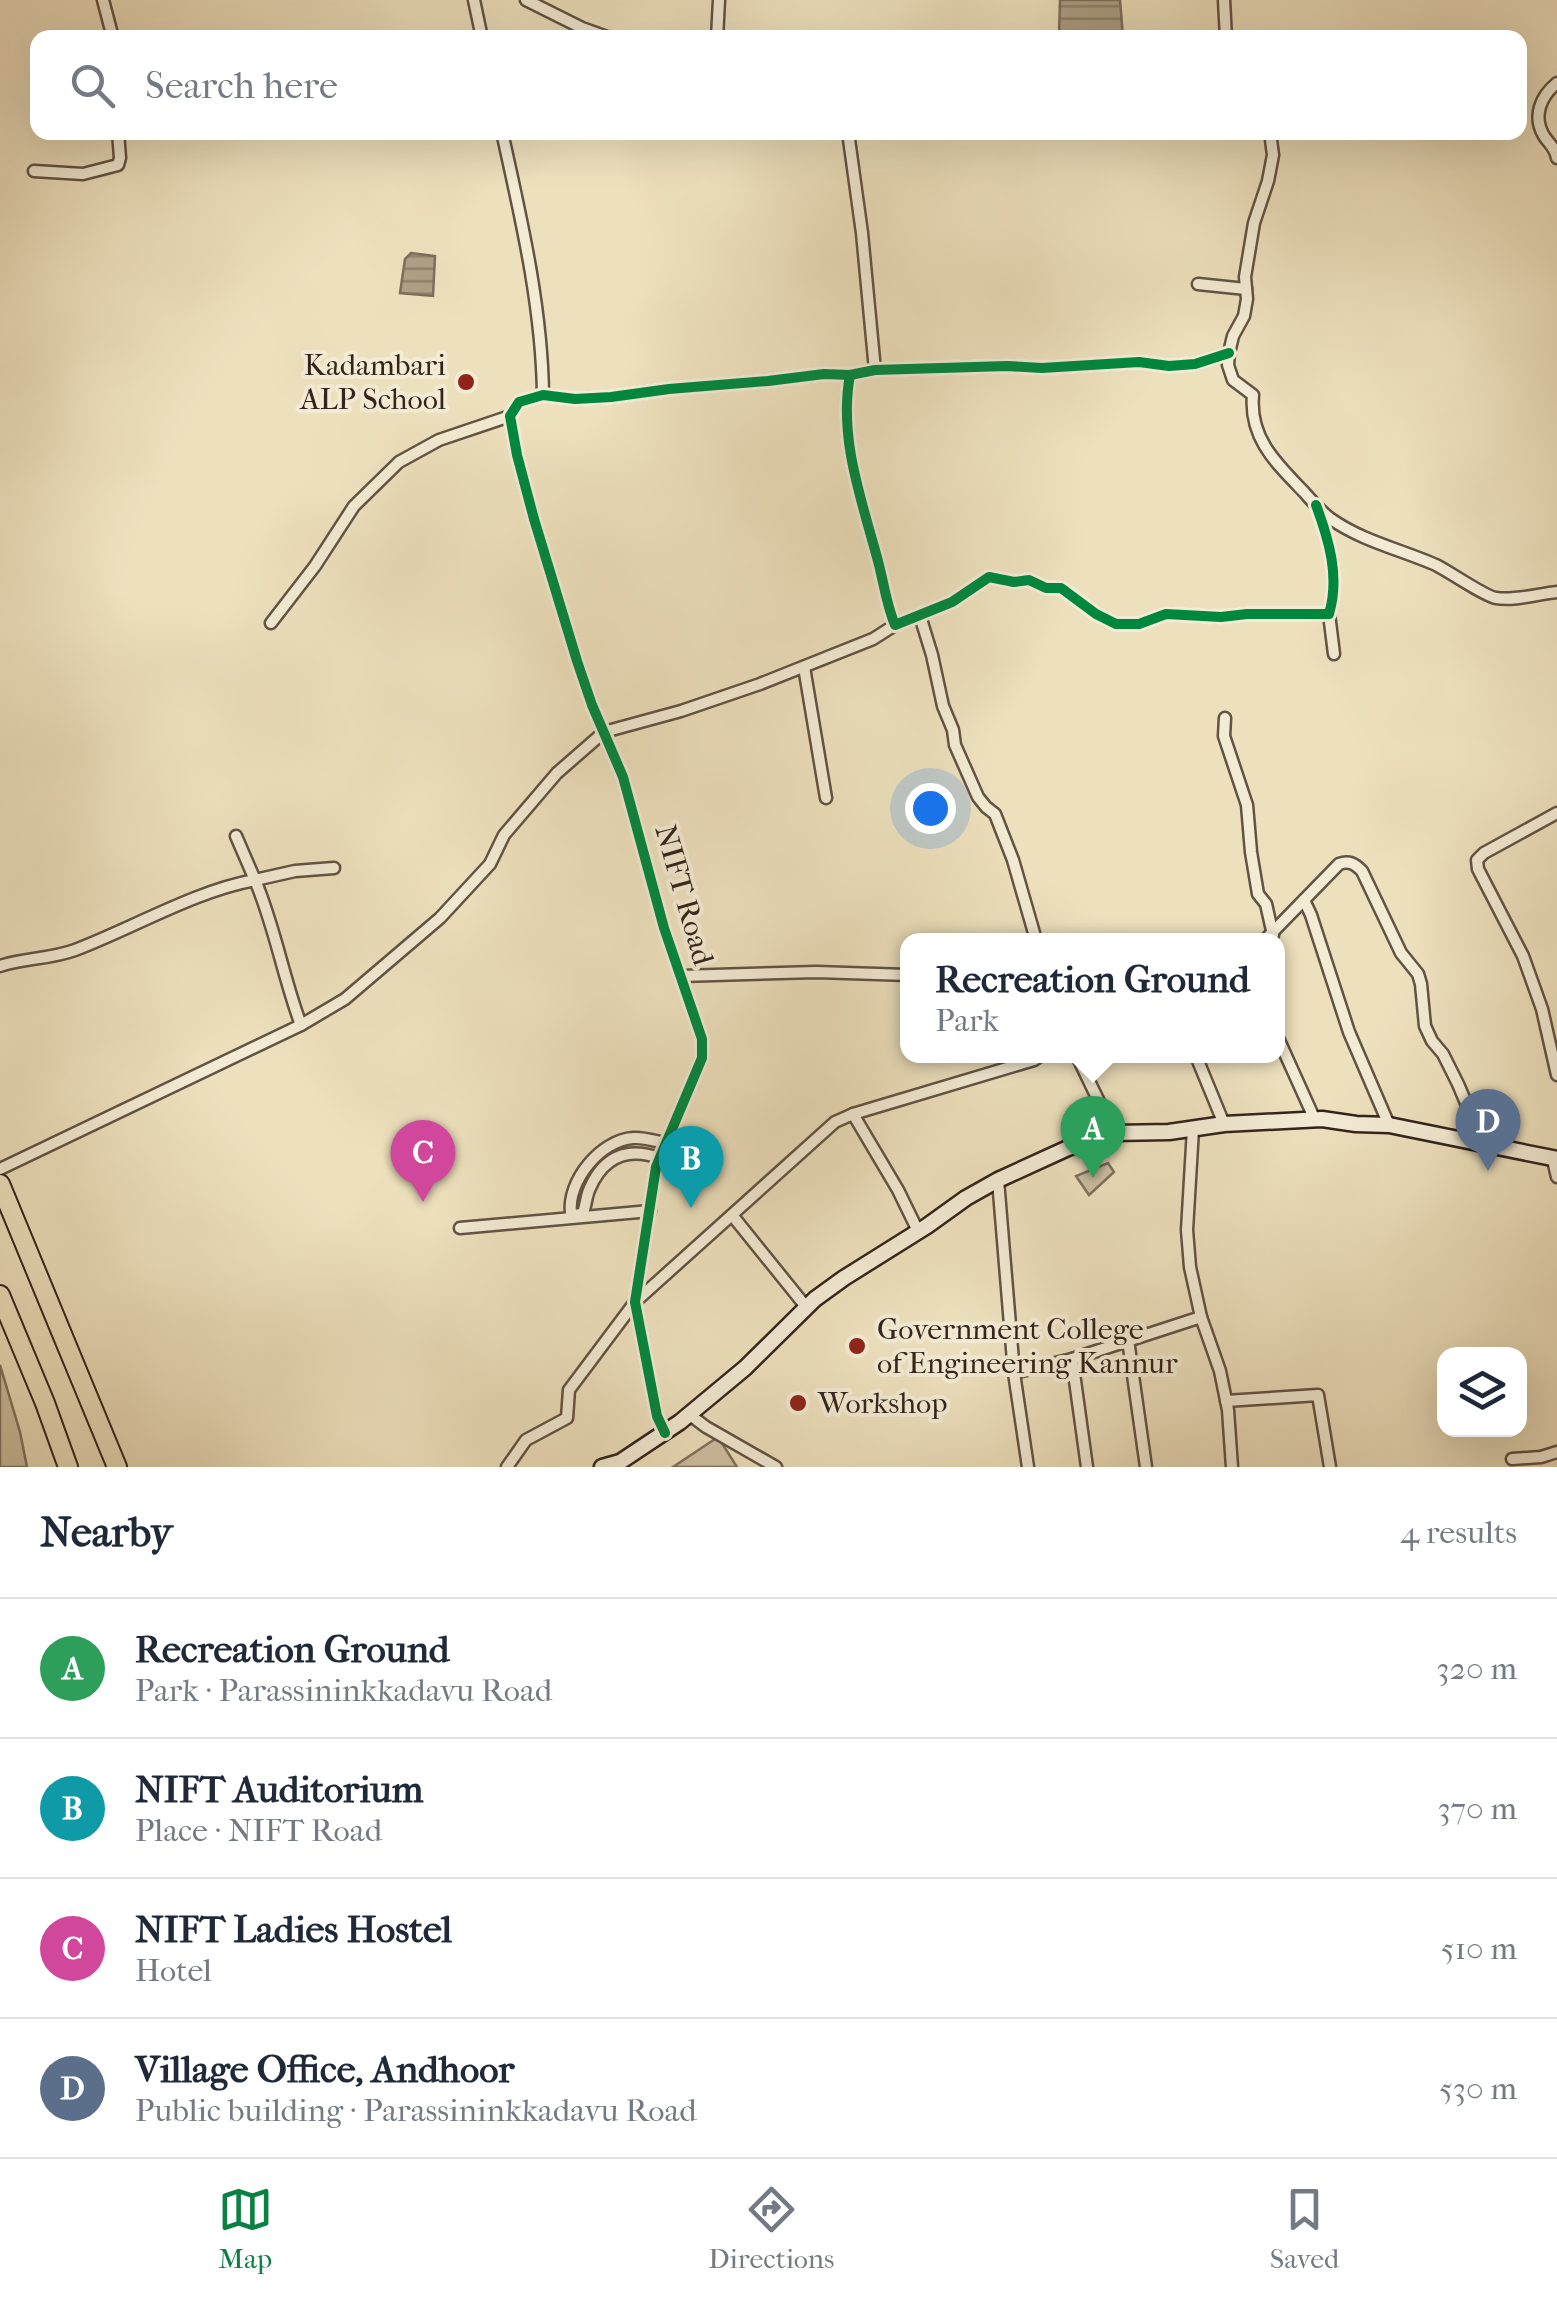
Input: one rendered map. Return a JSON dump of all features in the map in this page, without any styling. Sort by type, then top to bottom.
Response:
[{"type":"highway","points":[[0,1184],[116,1467]]},
{"type":"highway","points":[[0,1295],[68,1467]]},
{"type":"main road","points":[[602,1467],[620,1462],[690,1414],[844,1278],[966,1198],[1068,1148],[1114,1133],[1315,1120],[1389,1125],[1555,1159]]},
{"type":"street","points":[[103,0],[111,30]]},
{"type":"street","points":[[474,0],[480,30]]},
{"type":"street","points":[[526,0],[588,30]]},
{"type":"street","points":[[717,30],[719,0]]},
{"type":"street","points":[[1224,0],[1226,30]]},
{"type":"street","points":[[1557,83],[1547,91],[1539,112],[1542,134],[1555,149],[1557,158]]},
{"type":"street","points":[[34,171],[83,174],[118,165],[119,140]]},
{"type":"street","points":[[504,140],[528,263],[542,363],[542,395]]},
{"type":"street","points":[[849,140],[875,370]]},
{"type":"street","points":[[1271,140],[1268,181],[1254,222],[1244,277],[1244,316],[1234,336],[1228,365],[1233,380],[1252,395],[1255,426],[1263,446],[1278,468],[1329,518],[1364,536],[1438,566],[1492,598],[1557,592]]},
{"type":"street","points":[[1198,284],[1246,289]]},
{"type":"street","points":[[272,622],[354,506],[399,462],[439,440],[510,416],[519,402],[542,395],[575,399],[611,397],[669,388],[875,370],[1042,368],[1139,362],[1169,366],[1196,364],[1229,353]]},
{"type":"street","points":[[850,375],[846,425],[855,477],[895,625]]},
{"type":"street","name":"NIFT Road","points":[[510,416],[516,455],[582,675],[623,777],[664,928],[702,1038],[702,1058],[660,1158],[635,1302],[657,1416],[665,1432]]},
{"type":"street","points":[[1316,505],[1333,560],[1334,600],[1329,614],[1334,654]]},
{"type":"street","points":[[0,1169],[301,1025],[345,999],[440,918],[490,864],[504,835],[557,773],[604,732],[681,711],[804,667],[952,602],[989,577],[1014,582],[1029,580],[1046,588],[1061,588],[1116,624],[1139,624],[1166,614],[1221,618],[1247,614],[1329,614]]},
{"type":"street","points":[[920,616],[955,745],[978,796],[994,814],[1013,860],[1034,933]]},
{"type":"street","points":[[804,667],[826,798]]},
{"type":"street","points":[[1226,718],[1224,736],[1247,804],[1258,894],[1266,904],[1269,933]]},
{"type":"street","points":[[1557,813],[1477,860],[1534,985],[1557,1075]]},
{"type":"street","points":[[236,836],[278,943],[301,1025]]},
{"type":"street","points":[[1274,933],[1339,864],[1352,863],[1362,871],[1401,953],[1418,974],[1425,1026],[1458,1084],[1483,1143]]},
{"type":"street","points":[[0,966],[72,952],[238,884],[295,871],[334,868]]},
{"type":"street","points":[[1304,900],[1349,1032],[1389,1125]]},
{"type":"street","points":[[681,976],[816,972],[900,975]]},
{"type":"street","points":[[1285,1054],[1315,1120]]},
{"type":"street","points":[[508,1467],[526,1440],[567,1418],[569,1390],[635,1302],[835,1122],[1024,1063]]},
{"type":"street","points":[[1079,1063],[1114,1133]]},
{"type":"street","points":[[1199,1063],[1224,1124]]},
{"type":"street","points":[[853,1114],[918,1232]]},
{"type":"street","points":[[1193,1128],[1187,1230],[1190,1266],[1220,1371],[1232,1439],[1232,1467]]},
{"type":"street","points":[[660,1158],[632,1152],[612,1160],[592,1183],[583,1213],[571,1213],[570,1202],[588,1162],[622,1140],[641,1138],[665,1143]]},
{"type":"street","points":[[1555,1159],[1557,1177]]},
{"type":"street","points":[[998,1180],[1014,1373],[1028,1467]]},
{"type":"street","points":[[460,1228],[650,1211]]},
{"type":"street","points":[[732,1215],[806,1308]]},
{"type":"street","points":[[1014,1373],[1072,1359],[1202,1317]]},
{"type":"street","points":[[1128,1340],[1146,1467]]},
{"type":"street","points":[[1072,1359],[1086,1467]]},
{"type":"street","points":[[1226,1400],[1318,1395],[1330,1467]]},
{"type":"street","points":[[690,1414],[776,1467]]},
{"type":"street","points":[[1512,1458],[1557,1452]]},
{"type":"shaded area","points":[[1060,0],[1120,0],[1122,30],[1059,30]]},
{"type":"shaded area","points":[[411,253],[435,256],[433,296],[400,293],[405,259]]},
{"type":"shaded area","points":[[1108,1163],[1114,1172],[1089,1195],[1076,1176]]},
{"type":"shaded area","points":[[0,1365],[20,1432],[27,1467],[0,1467]]},
{"type":"shaded area","points":[[718,1437],[737,1467],[673,1467]]},
{"type":"cycle path","points":[[665,1433],[657,1416],[635,1302],[656,1167],[702,1058],[702,1039],[664,928],[623,777],[577,661],[534,519],[510,416],[519,402],[543,395],[575,399],[611,397],[875,370],[1042,368],[1139,362],[1169,366],[1195,364],[1229,353]]},
{"type":"cycle path","points":[[850,375],[850,447],[895,625],[952,602],[989,577],[1014,582],[1029,580],[1046,588],[1061,588],[1116,624],[1139,624],[1166,614],[1329,614],[1333,572],[1316,505]]},
{"type":"place","name":"Kadambari ALP School","points":[[466,382]]},
{"type":"place","name":"Village Office, Andhoor","points":[[1488,1171]]},
{"type":"place","name":"Recreation Ground","points":[[1093,1178]]},
{"type":"place","name":"NIFT Ladies Hostel","points":[[423,1202]]},
{"type":"place","name":"NIFT Auditorium","points":[[691,1208]]},
{"type":"place","name":"Government College of Engineering Kannur","points":[[857,1346]]},
{"type":"place","name":"Workshop","points":[[798,1403]]}]
